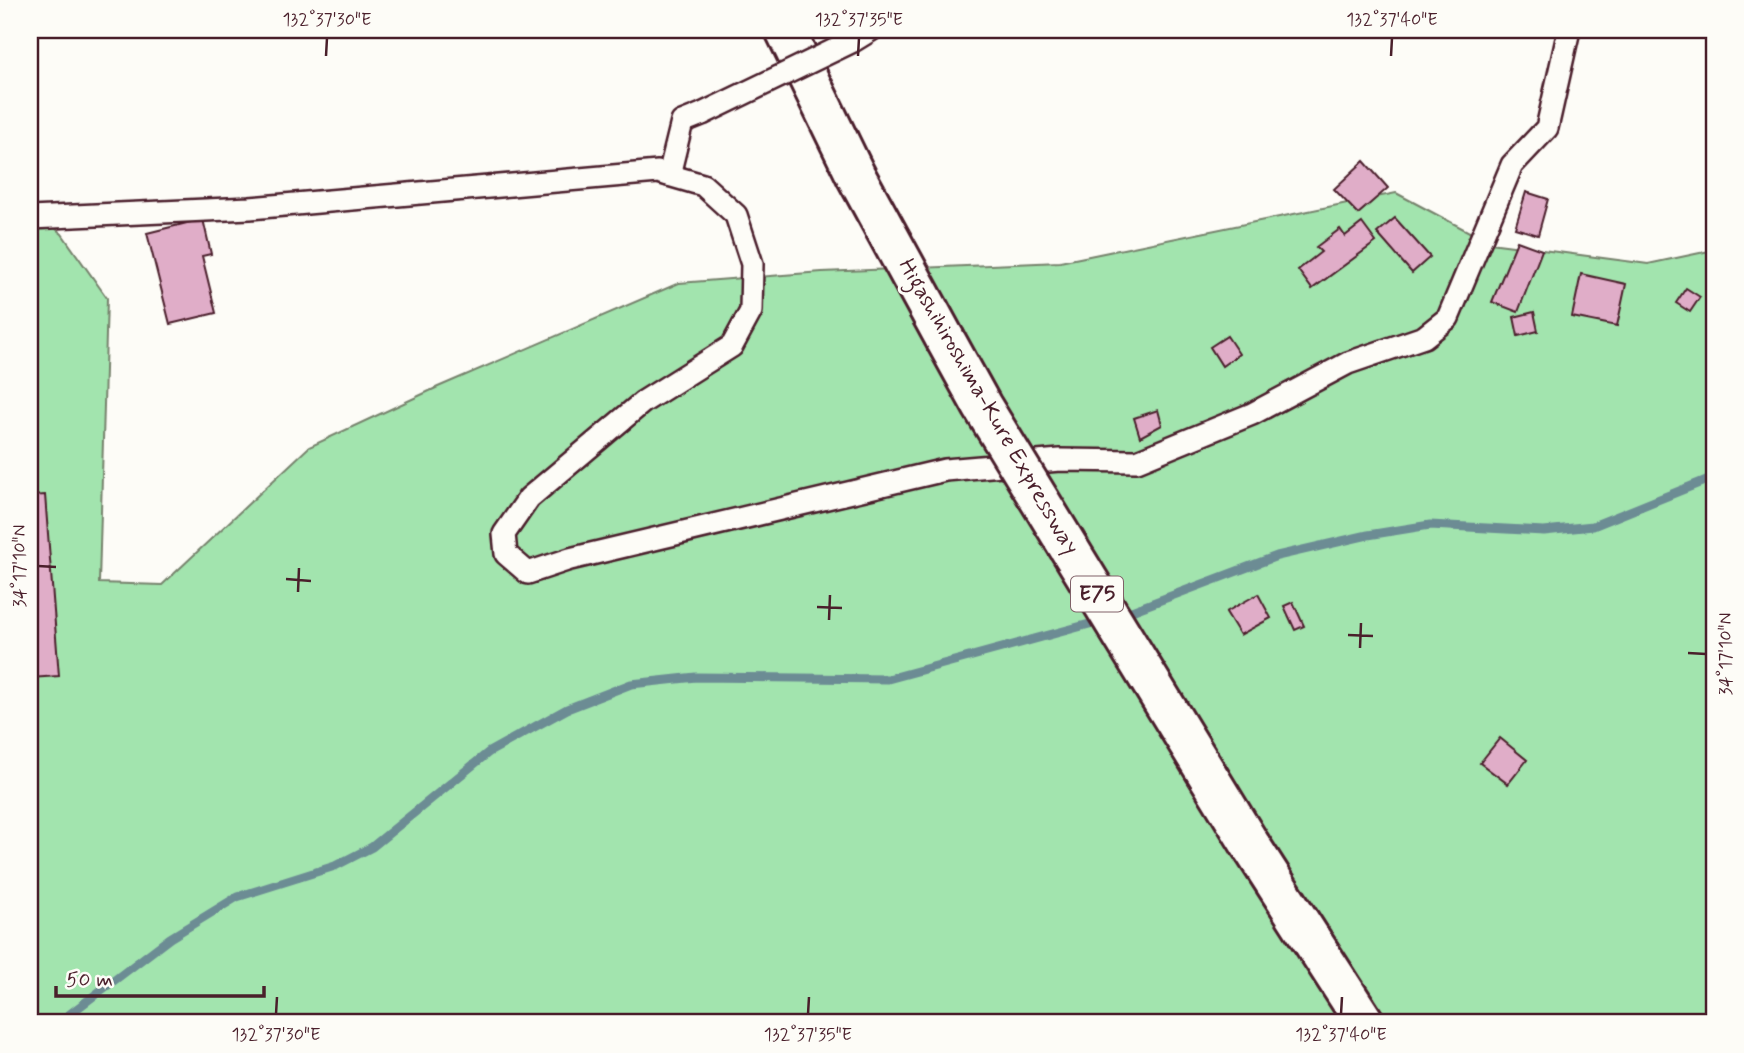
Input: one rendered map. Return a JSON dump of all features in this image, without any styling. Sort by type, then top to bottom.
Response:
[{"type":"highway","name":"Higashihiroshima-Kure Expressway","points":[[785,30],[856,176],[982,406],[1251,846],[1365,1023]]},
{"type":"street","points":[[30,218],[250,208],[659,172],[703,186],[736,215],[752,264],[751,311],[733,346],[643,402],[529,498],[504,534],[506,554],[528,573],[584,556],[945,470],[1060,460],[1137,461],[1252,414],[1348,363],[1424,337],[1448,318],[1512,165],[1547,128],[1569,30]]},
{"type":"street","points":[[669,175],[682,122],[864,33]]},
{"type":"green space","points":[[1396,193],[1490,243],[1648,264],[1714,250],[1714,1023],[30,1023],[30,208],[62,234],[107,298],[99,583],[162,585],[309,447],[438,387],[679,283],[822,272],[1060,262]]},
{"type":"building","points":[[1364,161],[1388,188],[1358,214],[1334,189]]},
{"type":"building","points":[[1526,192],[1548,199],[1538,235],[1515,228]]},
{"type":"building","points":[[1395,218],[1430,257],[1412,273],[1377,233]]},
{"type":"building","points":[[203,219],[211,254],[202,256],[216,313],[170,324],[147,233]]},
{"type":"building","points":[[1362,223],[1376,242],[1312,289],[1298,270],[1321,252],[1316,247],[1340,229],[1345,236]]},
{"type":"building","points":[[1517,241],[1542,250],[1518,312],[1492,302]]},
{"type":"building","points":[[1581,274],[1626,284],[1617,326],[1572,317]]},
{"type":"building","points":[[1686,288],[1700,297],[1690,312],[1676,303]]},
{"type":"building","points":[[1534,312],[1538,331],[1518,336],[1514,317]]},
{"type":"building","points":[[1227,336],[1239,354],[1222,366],[1210,347]]},
{"type":"building","points":[[1158,410],[1162,425],[1140,437],[1134,418]]},
{"type":"building","points":[[45,495],[59,676],[30,678],[30,496]]},
{"type":"building","points":[[1258,594],[1271,618],[1240,635],[1226,612]]},
{"type":"building","points":[[1293,602],[1304,626],[1295,630],[1284,606]]},
{"type":"building","points":[[1500,738],[1527,760],[1508,784],[1480,763]]},
{"type":"waterway","points":[[1121,615],[1277,556],[1368,535],[1430,525],[1544,531],[1593,526],[1714,477]]},
{"type":"waterway","points":[[58,1023],[170,938],[237,897],[335,866],[372,847],[489,752],[567,709],[631,684],[696,677],[888,679],[1104,620]]}]
